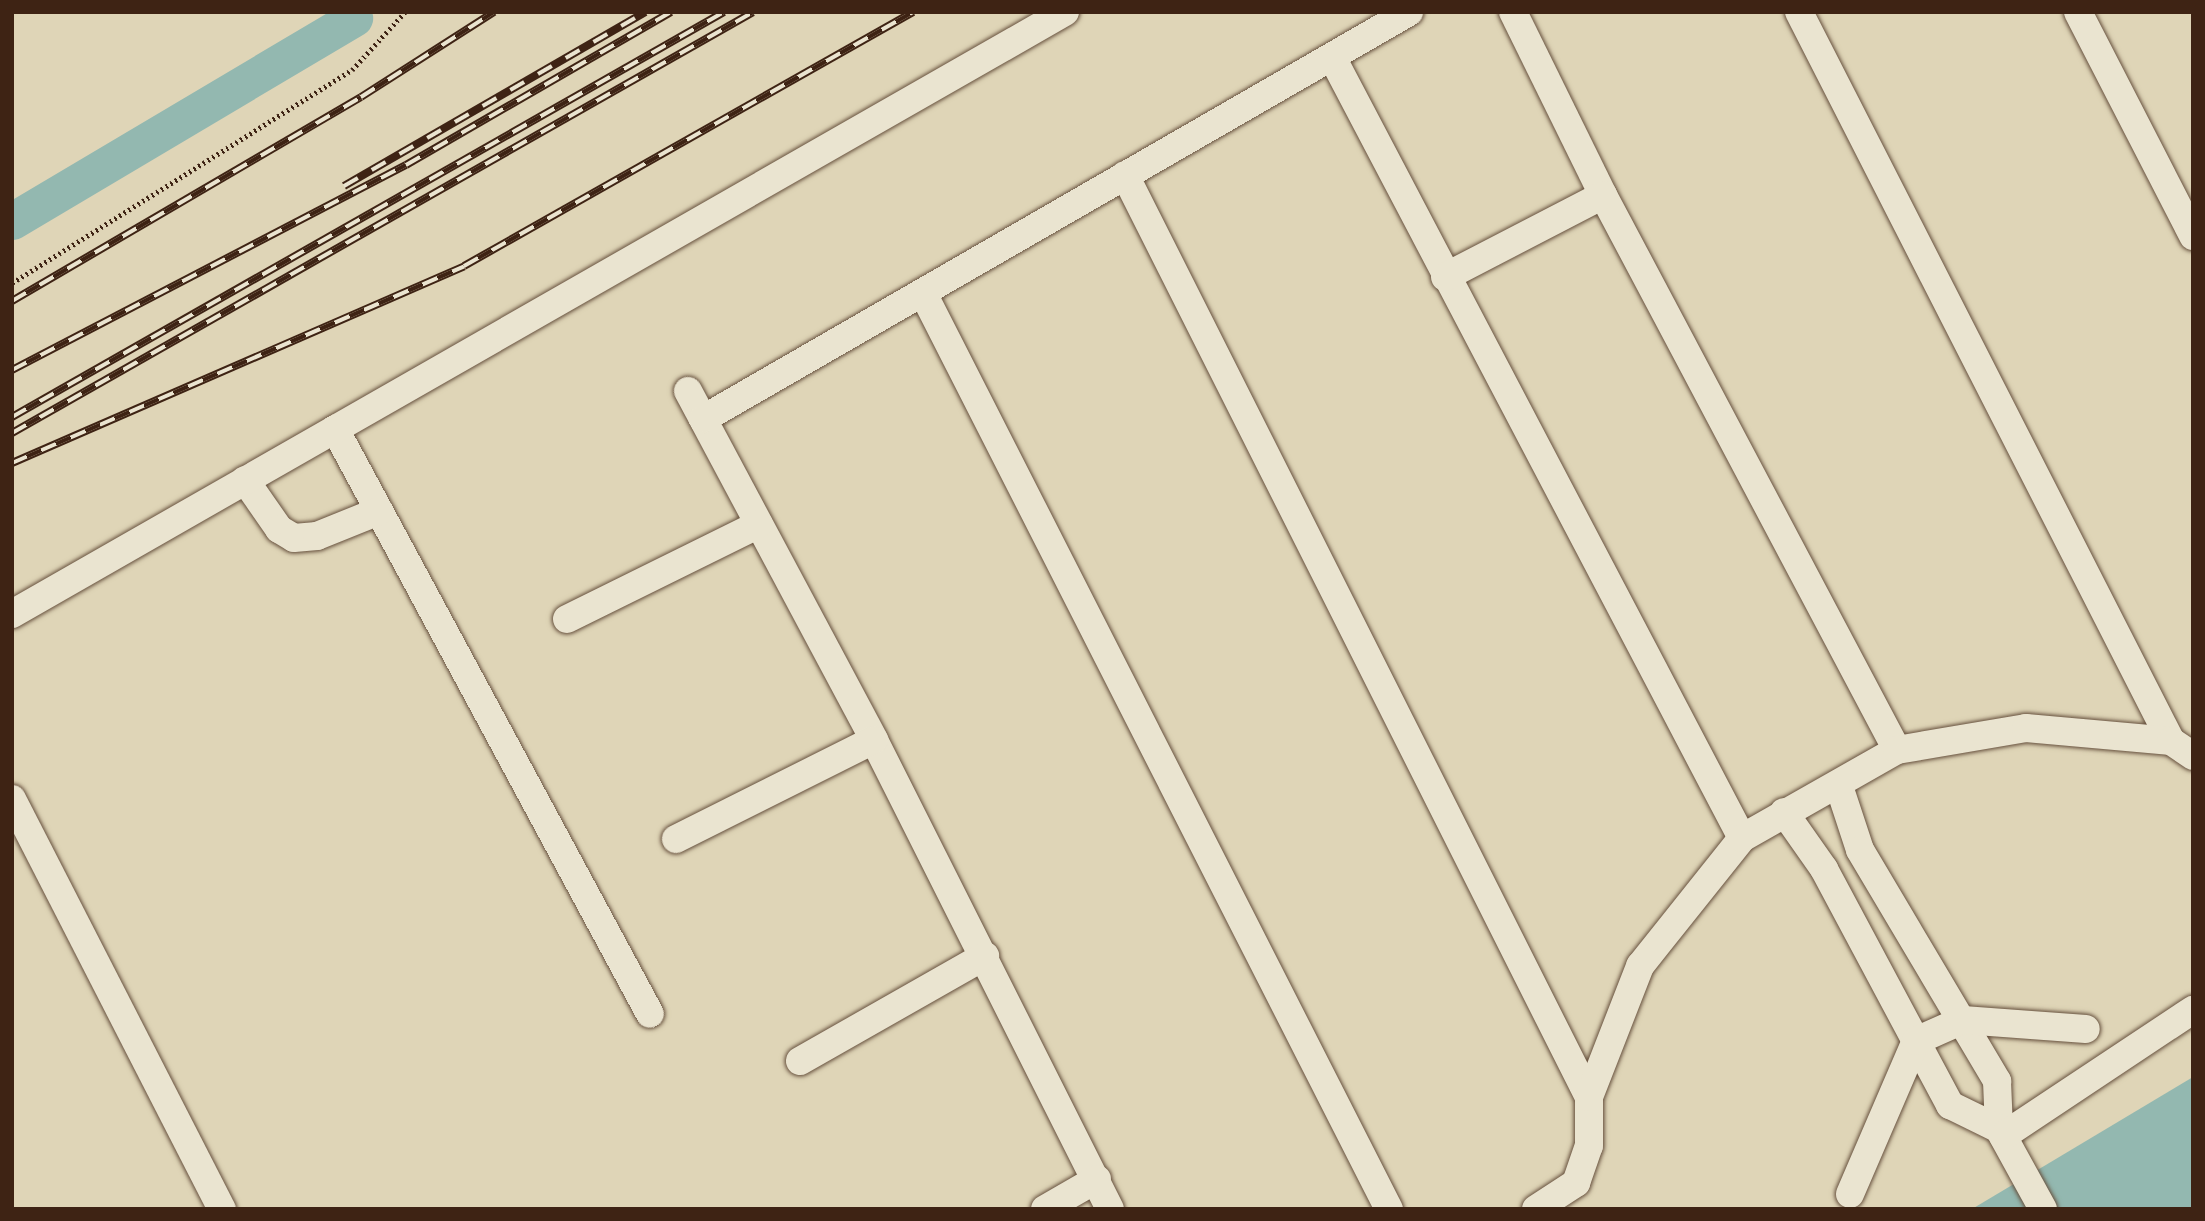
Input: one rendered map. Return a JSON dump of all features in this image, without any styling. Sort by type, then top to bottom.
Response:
[{"type":"street","points":[[12,614],[1065,12]]},
{"type":"street","points":[[703,419],[1409,12]]},
{"type":"street","points":[[1513,12],[1602,195],[1897,750]]},
{"type":"street","points":[[1799,12],[2182,749]]},
{"type":"street","points":[[2078,12],[2193,236]]},
{"type":"street","points":[[1332,57],[1445,277],[1742,838]]},
{"type":"street","points":[[1125,175],[1589,1097]]},
{"type":"street","points":[[1445,277],[1602,195]]},
{"type":"street","points":[[923,293],[1388,1209]]},
{"type":"street","points":[[688,391],[874,740],[1110,1209]]},
{"type":"street","points":[[335,429],[650,1014]]},
{"type":"street","points":[[246,480],[279,529],[294,538],[317,536],[379,511]]},
{"type":"street","points":[[567,619],[759,524]]},
{"type":"street","points":[[1536,1209],[1576,1183],[1589,1146],[1589,1097],[1640,966],[1742,838],[1784,812],[1839,786],[1897,750],[2026,728],[2182,749]]},
{"type":"street","points":[[676,839],[874,740]]},
{"type":"street","points":[[1839,786],[1860,850],[1997,1081],[2003,1137],[2043,1209]]},
{"type":"street","points":[[12,799],[222,1209]]},
{"type":"street","points":[[1784,812],[1824,869],[1951,1105],[2003,1137]]},
{"type":"street","points":[[800,1060],[985,956]]},
{"type":"street","points":[[2003,1137],[2193,1010]]},
{"type":"street","points":[[1850,1194],[1916,1041],[1963,1020],[2086,1029]]},
{"type":"street","points":[[1045,1209],[1097,1180]]},
{"type":"path","points":[[12,283],[352,70],[405,12]]},
{"type":"water","points":[[2193,1077],[2193,1209],[1972,1209]]},
{"type":"waterway","points":[[12,221],[354,18]]},
{"type":"railway","points":[[12,301],[361,97],[494,12]]},
{"type":"railway","points":[[344,186],[645,12]]},
{"type":"railway","points":[[12,370],[406,165],[671,12]]},
{"type":"railway","points":[[12,417],[724,12]]},
{"type":"railway","points":[[12,433],[753,12]]},
{"type":"railway","points":[[12,463],[464,266],[913,12]]}]
